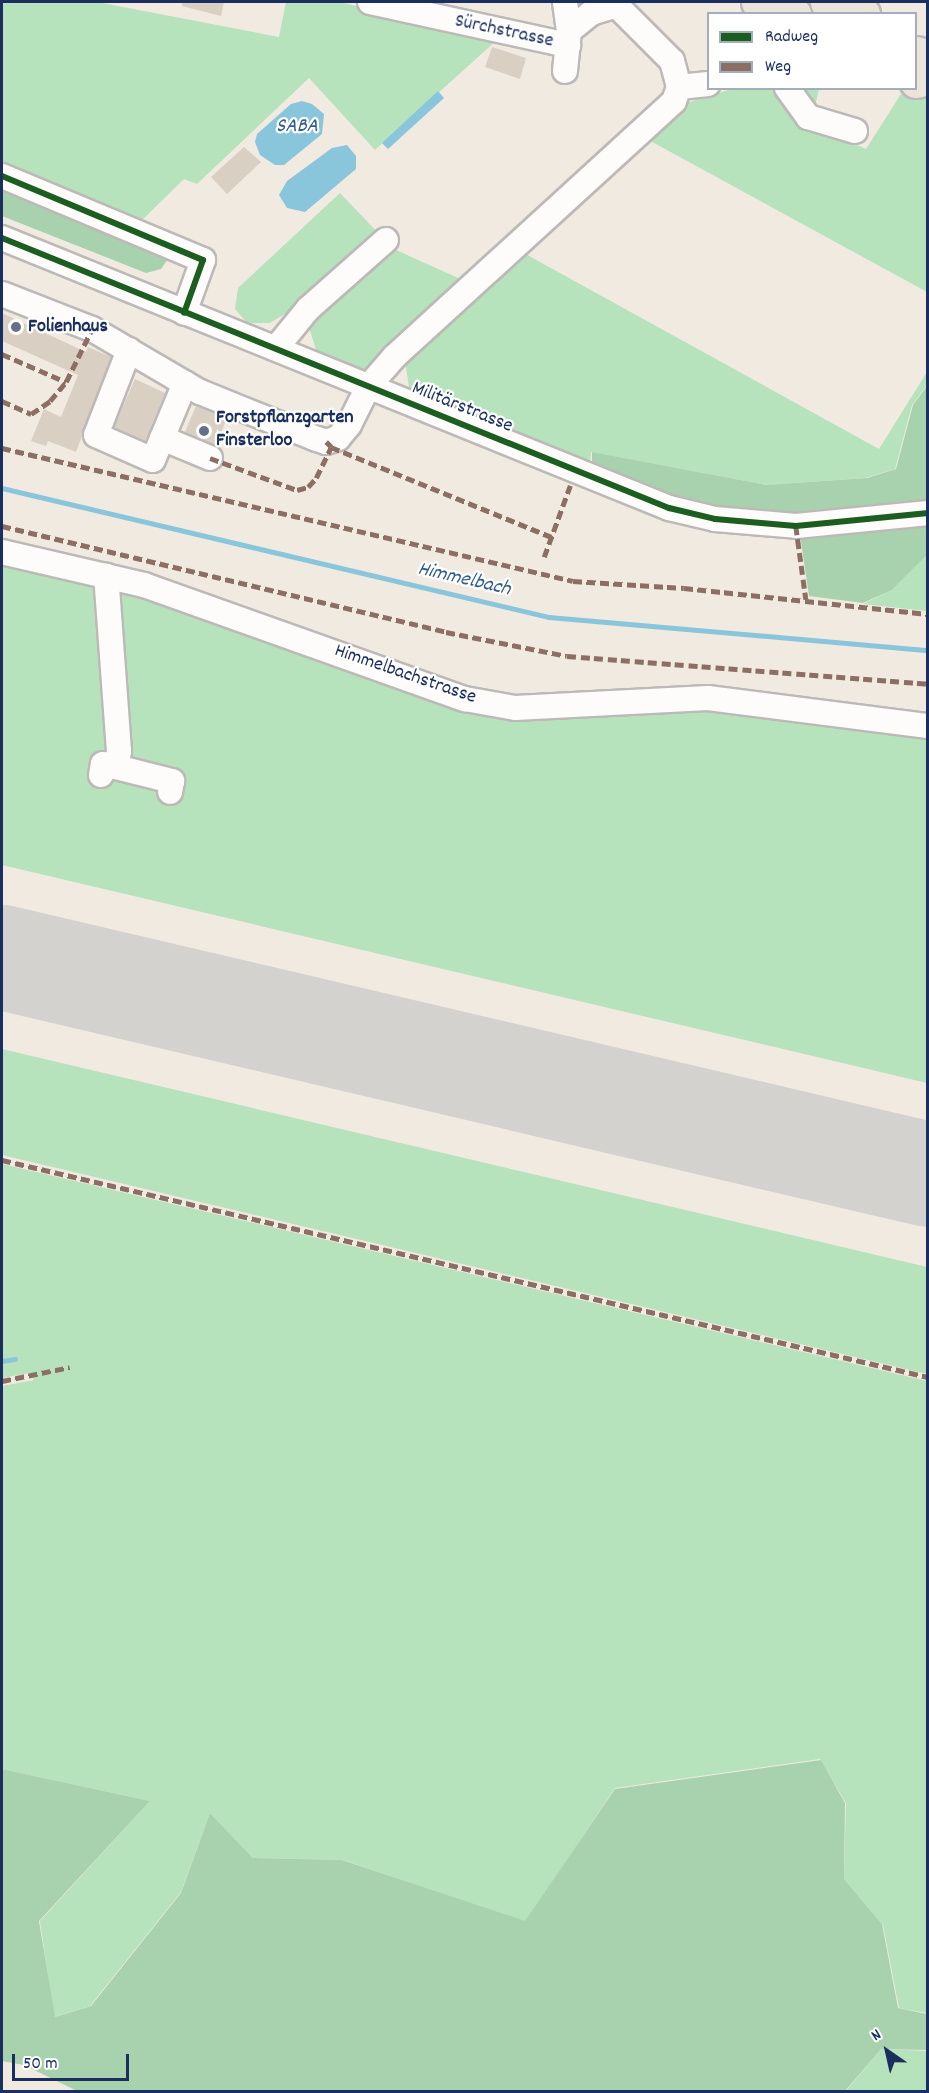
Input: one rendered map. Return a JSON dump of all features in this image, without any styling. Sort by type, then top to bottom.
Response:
[{"type":"highway","points":[[758,2],[788,12]]},
{"type":"highway","points":[[827,2],[857,12]]},
{"type":"street","name":"Sürchstrasse","points":[[370,2],[569,38]]},
{"type":"street","points":[[564,71],[569,38],[565,2]]},
{"type":"street","points":[[2,294],[92,329],[185,383],[326,442],[345,433],[368,387],[394,357],[668,108],[680,87],[669,55],[616,3],[591,13],[569,38]]},
{"type":"street","points":[[680,87],[707,84]]},
{"type":"street","points":[[788,90],[808,117],[855,132]]},
{"type":"street","points":[[2,176],[203,260],[184,313]]},
{"type":"street","name":"Militärstrasse","points":[[2,238],[184,313],[277,347],[572,479],[669,508],[715,519],[795,526],[927,513]]},
{"type":"street","points":[[277,347],[308,309],[386,240]]},
{"type":"street","points":[[129,350],[96,435],[153,460],[185,383]]},
{"type":"street","points":[[162,438],[210,458]]},
{"type":"street","name":"Himmelbachstrasse","points":[[2,552],[106,575],[227,612],[465,699],[514,708],[708,698],[927,726]]},
{"type":"street","points":[[106,575],[119,751],[108,771],[172,781],[170,792]]},
{"type":"green space","points":[[2,2],[97,2],[279,37],[286,2],[339,2],[498,39],[375,150],[309,78],[197,184],[184,179],[141,221],[2,165]]},
{"type":"green space","points":[[729,90],[819,90],[811,124],[866,149],[901,94],[927,91],[927,292],[645,138],[683,104]]},
{"type":"green space","points":[[2,174],[170,256],[161,269],[146,273],[2,216]]},
{"type":"green space","points":[[340,193],[380,235],[299,305],[270,323],[247,323],[235,309],[238,288]]},
{"type":"green space","points":[[387,246],[467,282],[374,367],[353,373],[317,353],[309,327],[313,312]]},
{"type":"green space","points":[[520,251],[879,449],[927,372],[927,385],[912,405],[895,469],[865,478],[767,485],[591,452],[589,471],[410,394],[404,354]]},
{"type":"green space","points":[[927,386],[927,555],[892,590],[863,603],[809,596],[800,535],[715,513],[592,470],[592,452],[766,485],[867,478],[896,469],[913,405]]},
{"type":"green space","points":[[927,555],[927,611],[863,604],[892,590]]},
{"type":"green space","points":[[2,561],[92,582],[102,588],[127,763],[116,594],[121,589],[478,714],[500,717],[714,706],[928,732],[927,1083],[2,865]]},
{"type":"green space","points":[[2,1049],[927,1267],[927,1374],[2,1155]]},
{"type":"green space","points":[[2,1164],[927,1381],[927,2013],[899,2008],[883,1925],[844,1879],[846,1803],[820,1759],[615,1788],[525,1922],[343,1860],[253,1858],[210,1813],[181,1892],[90,2006],[54,2017],[40,1921],[150,1801],[2,1769],[2,1386],[34,1380],[30,1373],[2,1378]]},
{"type":"green space","points":[[821,1760],[845,1803],[844,1879],[882,1924],[898,2008],[927,2014],[927,2050],[881,2049],[845,2091],[79,2092],[24,2065],[2,2061],[2,1769],[150,1801],[39,1921],[55,2017],[91,2006],[181,1893],[210,1813],[253,1858],[342,1860],[525,1921],[615,1789]]},
{"type":"green space","points":[[881,2049],[927,2051],[927,2091],[845,2092]]},
{"type":"water","points":[[438,91],[444,98],[388,149],[382,143]]},
{"type":"water","name":"SABA","points":[[302,101],[312,104],[324,114],[322,134],[284,165],[275,165],[260,155],[255,142],[257,134],[291,104]]},
{"type":"water","name":"SABA","points":[[347,145],[356,156],[356,169],[305,212],[287,208],[279,195],[287,181],[332,148]]},
{"type":"building","points":[[182,2],[224,2],[221,16],[182,6]]},
{"type":"building","points":[[492,47],[526,58],[520,79],[485,67]]},
{"type":"building","points":[[244,147],[261,162],[227,194],[211,177]]},
{"type":"building","points":[[2,313],[86,352],[88,347],[111,357],[76,452],[48,441],[46,446],[31,441],[44,409],[61,417],[78,375],[2,341]]},
{"type":"building","points":[[135,379],[165,393],[145,441],[114,427]]},
{"type":"building","name":"Forstpflanzgarten Finsterloo","points":[[196,406],[227,418],[216,445],[185,432]]},
{"type":"waterway","name":"Himmelbach","points":[[2,488],[549,617],[928,650]]},
{"type":"waterway","points":[[2,1361],[15,1359]]},
{"type":"runway","points":[[2,957],[928,1174]]},
{"type":"marked path","points":[[2,354],[66,382],[92,329]]},
{"type":"marked path","points":[[2,401],[31,414],[50,401],[66,382]]},
{"type":"marked path","points":[[210,458],[297,490],[308,487],[316,478],[331,447],[326,442]]},
{"type":"marked path","points":[[331,447],[551,537]]},
{"type":"marked path","points":[[2,448],[573,581],[684,588],[928,614]]},
{"type":"marked path","points":[[544,557],[570,486]]},
{"type":"marked path","points":[[2,526],[446,632],[567,656],[928,684]]},
{"type":"marked path","points":[[796,526],[806,599]]},
{"type":"marked path","points":[[2,1160],[928,1377]]},
{"type":"marked path","points":[[2,1381],[70,1367]]},
{"type":"cycle path","points":[[2,176],[203,260],[184,313]]},
{"type":"cycle path","points":[[2,238],[669,508],[715,519],[796,526],[928,513]]},
{"type":"place","name":"Folienhaus","points":[[16,327]]},
{"type":"place","name":"Forstpflanzgarten Finsterloo","points":[[204,431]]}]
